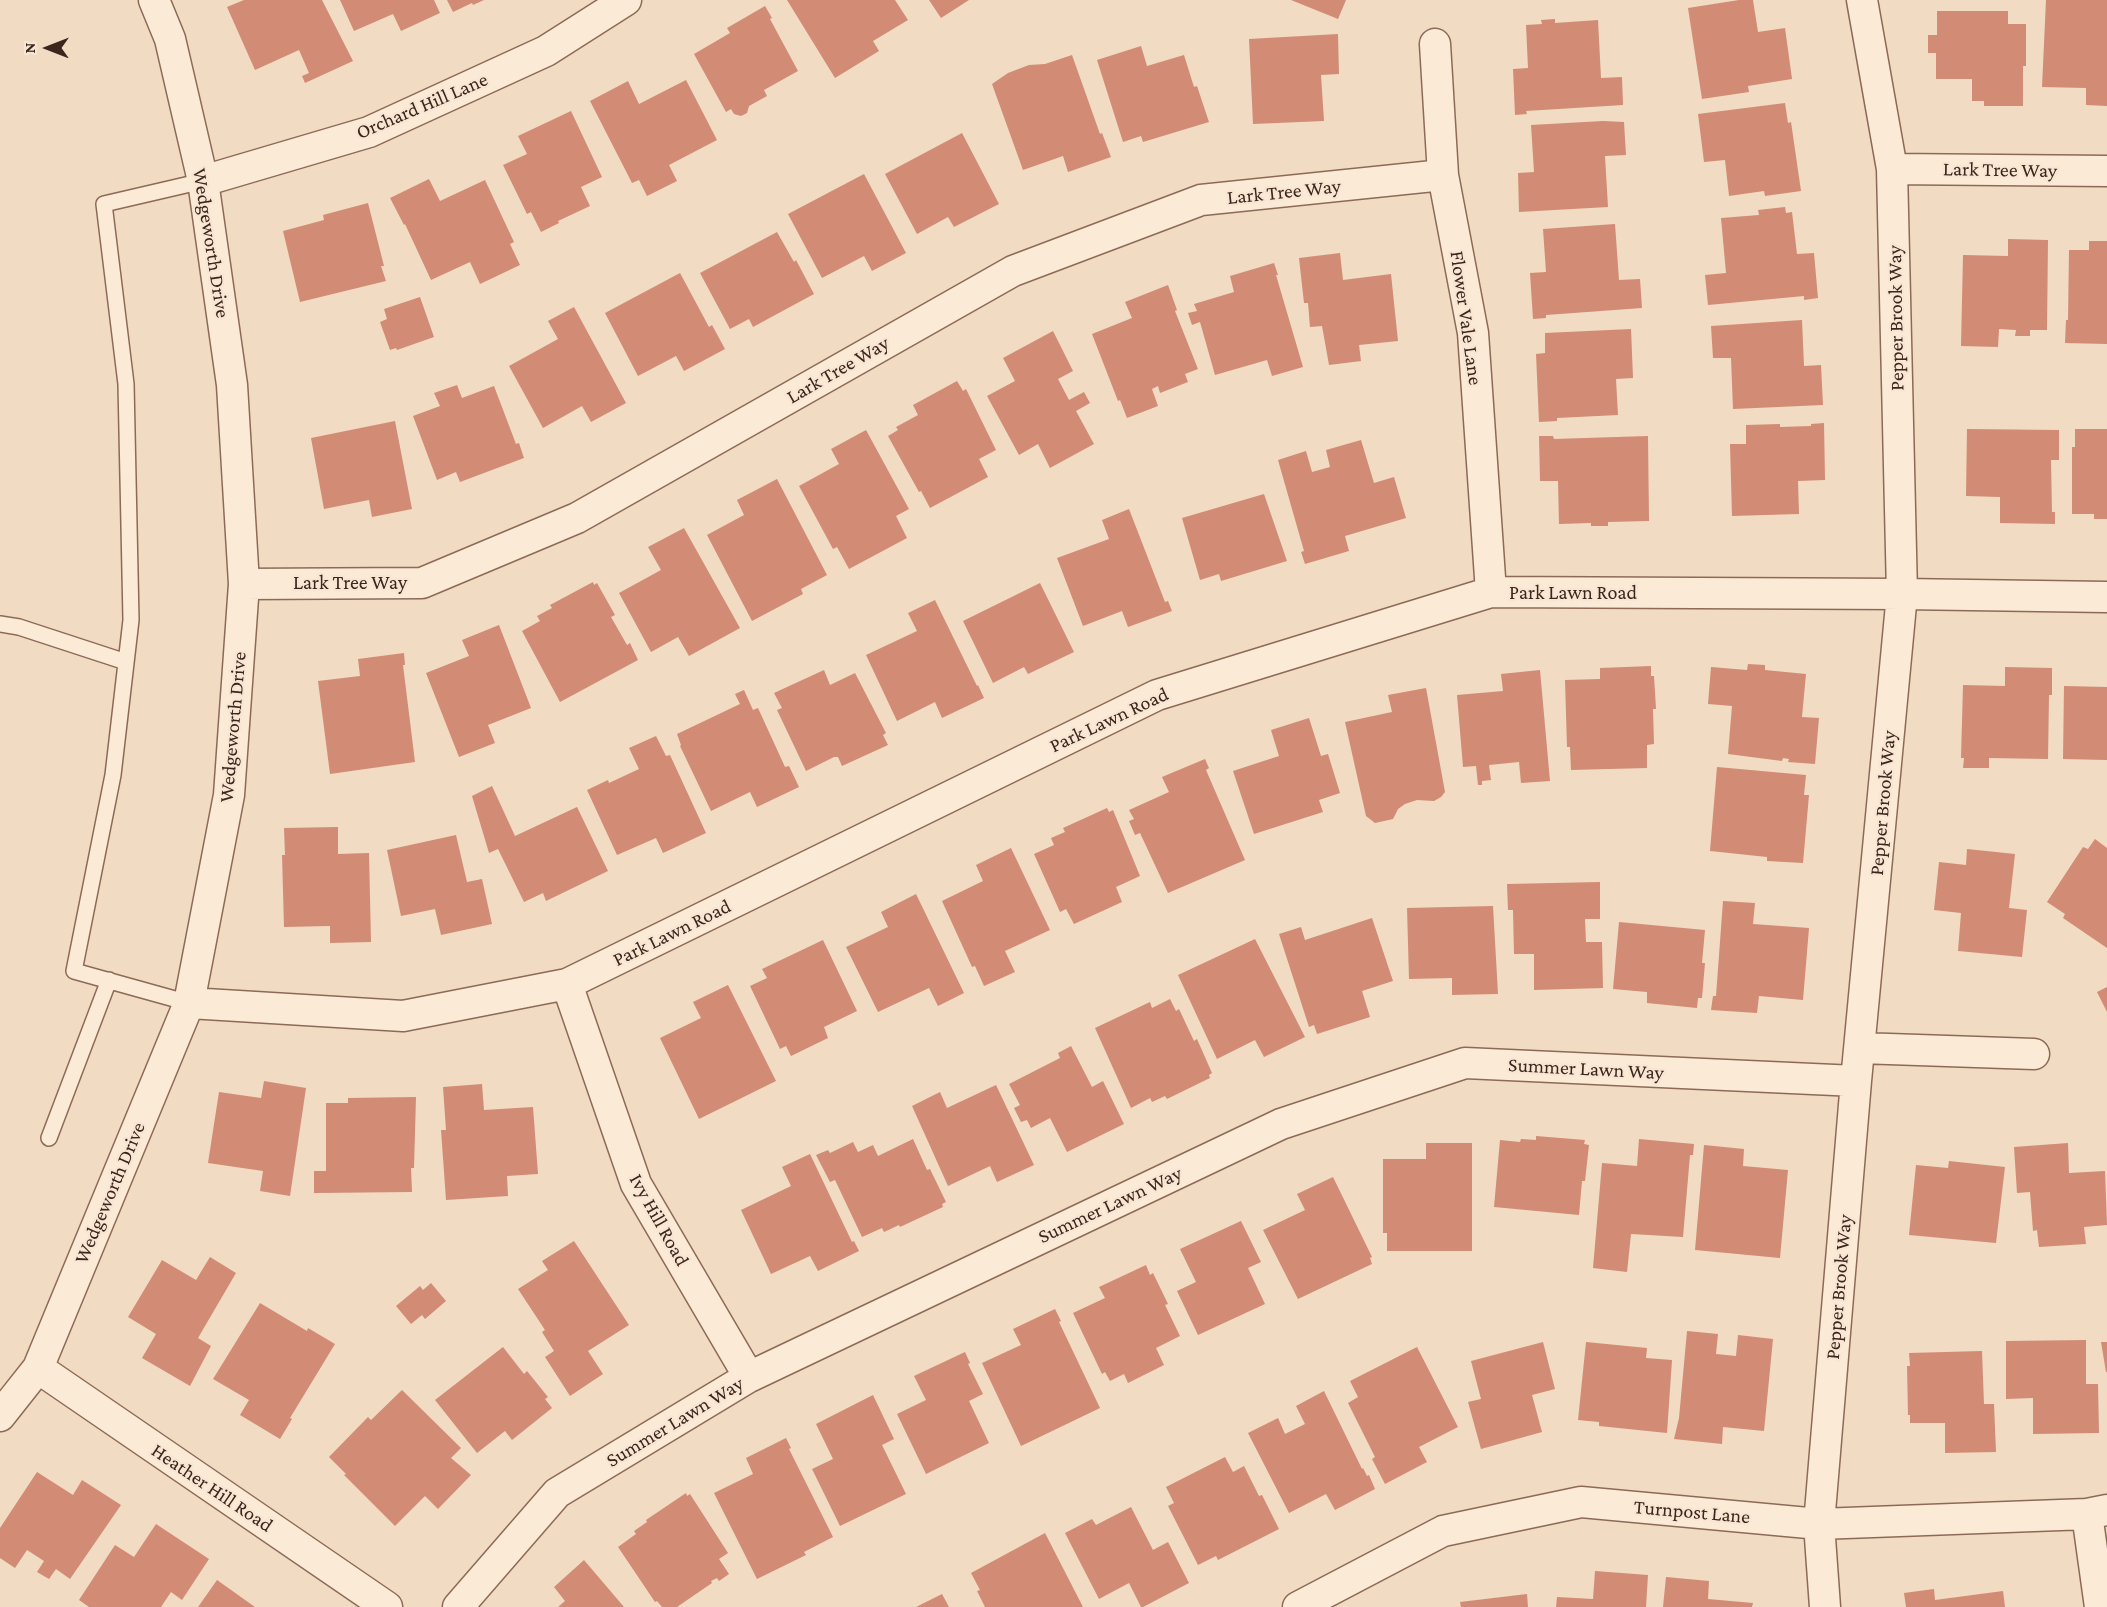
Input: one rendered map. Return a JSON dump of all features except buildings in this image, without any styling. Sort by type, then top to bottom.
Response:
[{"type":"street","name":"Wedgeworth Drive","points":[[0,1416],[38,1368],[189,1003],[229,795],[244,584],[232,385],[203,181],[170,39],[154,0]]},
{"type":"street","name":"Orchard Hill Lane","points":[[203,181],[369,132],[546,51],[626,0]]},
{"type":"street","name":"Pepper Brook Way","points":[[1825,1607],[1819,1524],[1902,594],[1893,169],[1862,0]]},
{"type":"street","name":"Flower Vale Lane","points":[[1435,44],[1443,175],[1473,333],[1491,592]]},
{"type":"street","name":"Lark Tree Way","points":[[1893,169],[2107,171]]},
{"type":"street","name":"Lark Tree Way","points":[[244,584],[422,583],[577,518],[1013,271],[1202,200],[1443,175]]},
{"type":"street","name":"Park Lawn Road","points":[[189,1003],[403,1016],[567,984],[1157,695],[1491,592],[2107,597]]},
{"type":"street","name":"Ivy Hill Road","points":[[567,984],[636,1184],[748,1377]]},
{"type":"street","points":[[1860,1048],[2034,1054]]},
{"type":"street","name":"Summer Lawn Way","points":[[458,1607],[557,1493],[748,1377],[1281,1124],[1465,1063],[1857,1081]]},
{"type":"street","name":"Heather Hill Road","points":[[38,1368],[387,1607]]},
{"type":"street","name":"Turnpost Lane","points":[[1298,1607],[1443,1531],[1581,1502],[1819,1524],[2097,1512]]},
{"type":"street","points":[[2097,1512],[2100,1607]]},
{"type":"lane","points":[[189,1003],[74,971],[113,775],[131,620],[126,384],[104,204],[203,181]]},
{"type":"lane","points":[[0,624],[19,627],[126,662]]},
{"type":"lane","points":[[48,1138],[108,980]]}]
